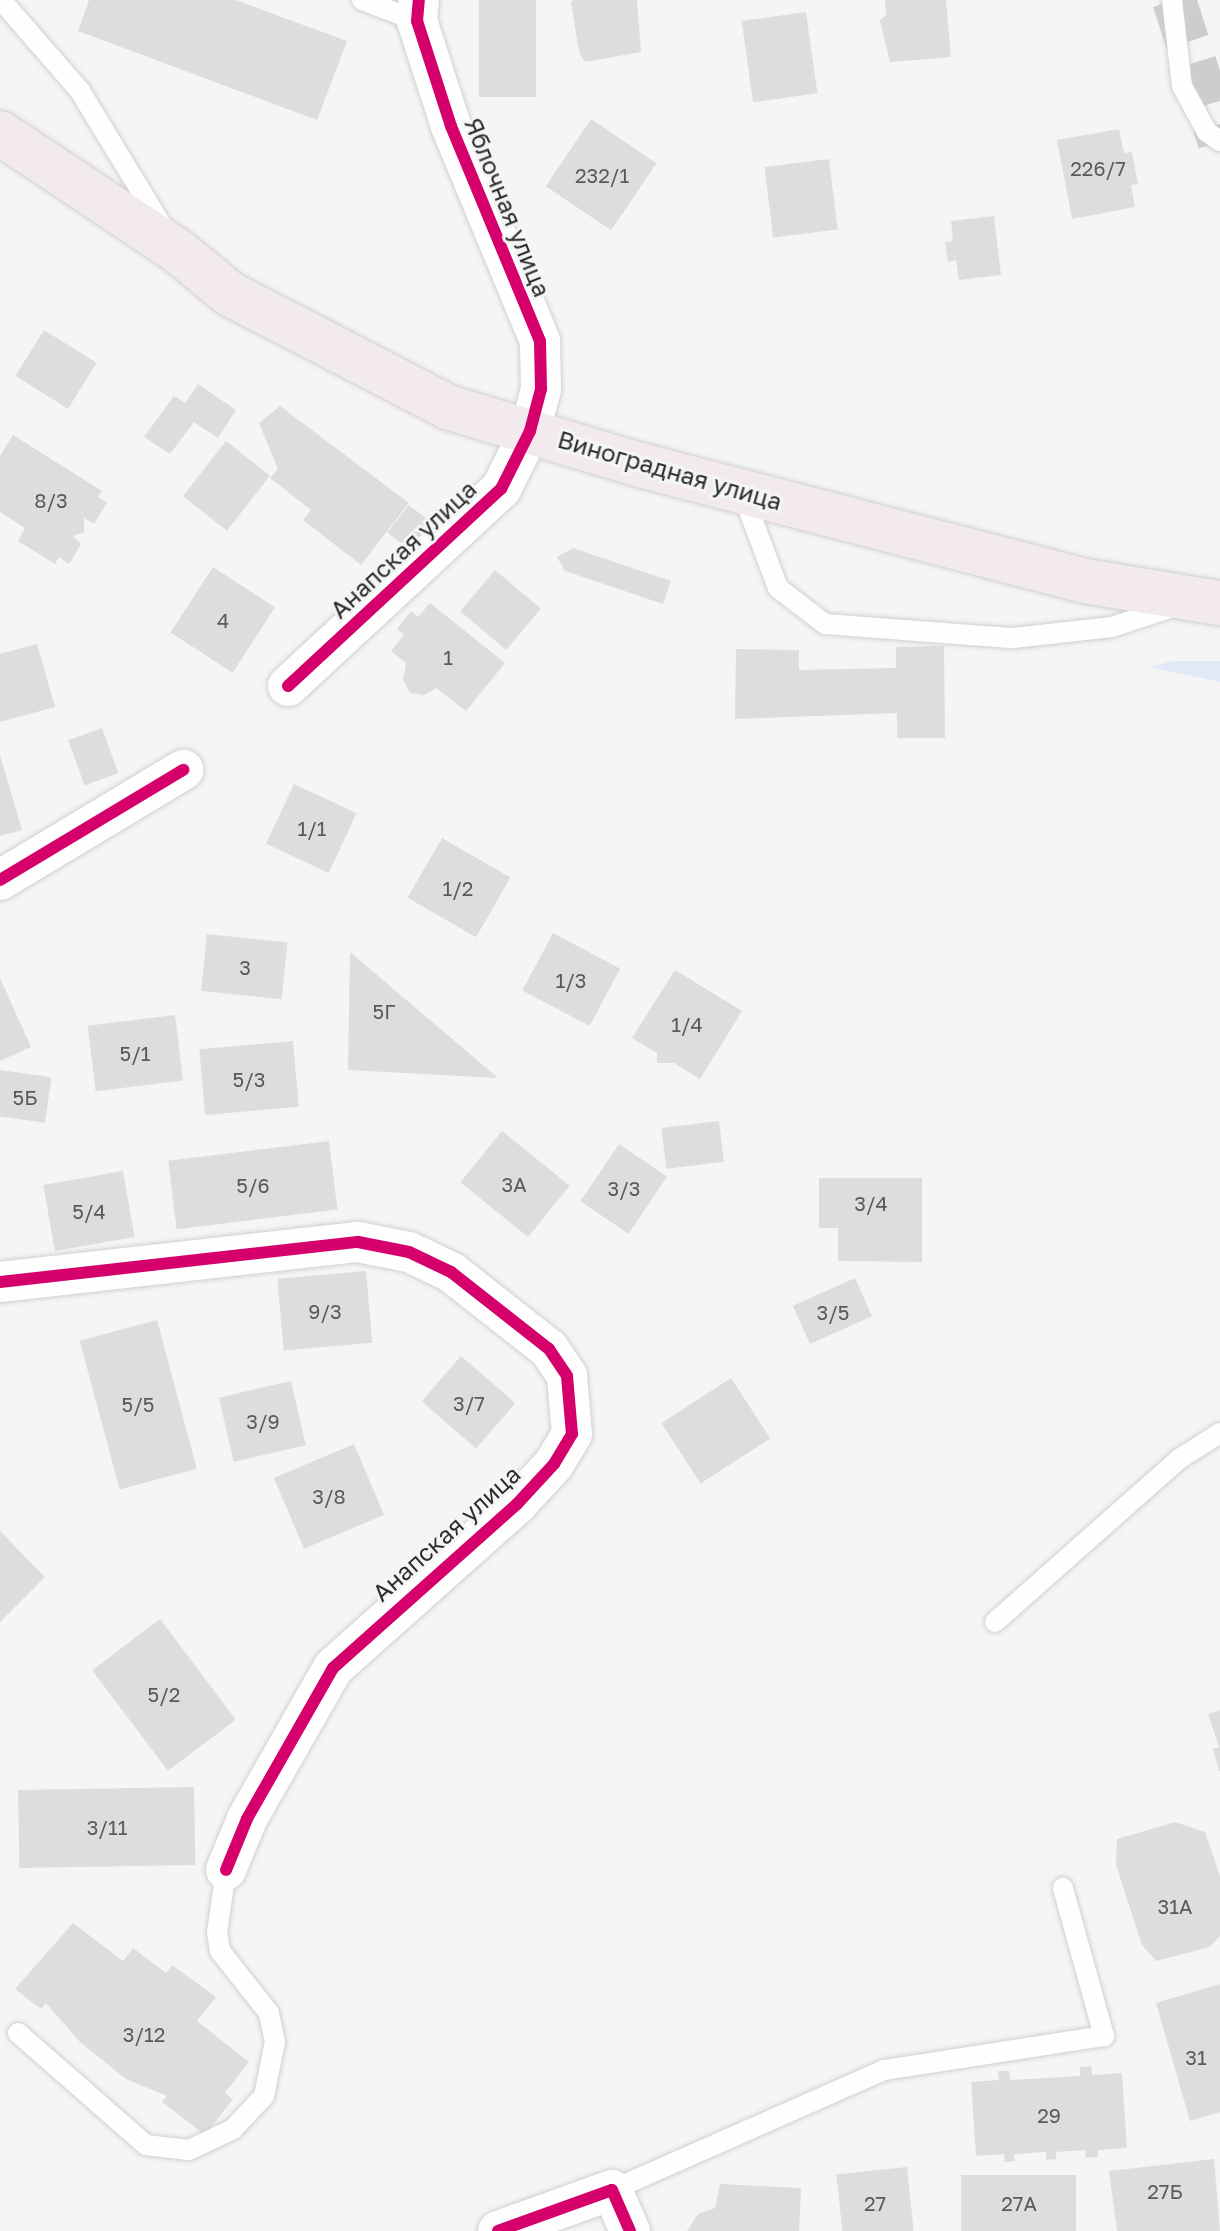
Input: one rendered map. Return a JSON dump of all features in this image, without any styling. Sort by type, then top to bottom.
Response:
[{"type":"main road","name":"Виноградная улица","points":[[0,133],[179,252],[230,294],[450,408],[742,491],[1085,581],[1207,601]]},
{"type":"street","name":"Яблочная улица","points":[[418,10],[451,126],[540,341],[541,389],[530,431]]},
{"type":"street","name":"Анапская улица","points":[[288,686],[501,489],[530,431]]},
{"type":"street","points":[[0,880],[183,770]]},
{"type":"street","name":"Анапская улица","points":[[0,1282],[358,1242],[409,1252],[451,1272],[549,1349],[567,1376],[572,1434],[554,1464],[517,1504],[333,1668],[247,1819],[226,1870]]},
{"type":"street","points":[[498,2231],[612,2190],[630,2231]]},
{"type":"lane","points":[[1,0],[80,91],[179,252]]},
{"type":"lane","points":[[362,0],[418,10]]},
{"type":"lane","points":[[1172,0],[1182,86],[1207,132],[1220,141]]},
{"type":"lane","points":[[742,491],[778,588],[825,624],[1013,638],[1112,627],[1207,601]]},
{"type":"lane","points":[[995,1622],[1179,1459],[1220,1433]]},
{"type":"lane","points":[[18,2033],[146,2145],[189,2150],[233,2129],[264,2096],[275,2042],[269,2013],[220,1951],[217,1933],[226,1870]]},
{"type":"lane","points":[[612,2190],[884,2070],[1104,2036],[1063,1888]]},
{"type":"shaded area","points":[[1174,661],[1220,661],[1220,682],[1149,667]]},
{"type":"building","points":[[89,0],[236,0],[347,41],[317,120],[78,31]]},
{"type":"building","points":[[479,0],[536,0],[536,97],[479,97]]},
{"type":"building","points":[[637,0],[641,52],[585,62],[579,52],[571,2]]},
{"type":"building","points":[[885,0],[946,0],[951,57],[890,62],[880,20],[886,16]]},
{"type":"building","points":[[806,12],[817,93],[753,102],[742,21]]},
{"type":"building","points":[[591,119],[656,163],[611,230],[546,186]]},
{"type":"building","points":[[1119,129],[1124,153],[1132,152],[1138,184],[1131,185],[1135,207],[1072,219],[1057,140]]},
{"type":"building","points":[[829,159],[838,229],[773,237],[764,167]]},
{"type":"building","points":[[994,216],[1001,275],[959,280],[956,260],[948,262],[945,242],[953,241],[951,221]]},
{"type":"building","points":[[44,330],[97,363],[68,409],[15,376]]},
{"type":"building","points":[[198,384],[236,410],[218,438],[194,422],[170,454],[144,437],[174,396],[185,403]]},
{"type":"building","points":[[280,406],[409,503],[361,565],[303,520],[311,510],[270,478],[278,469],[259,423]]},
{"type":"building","points":[[13,435],[102,491],[98,497],[107,503],[94,524],[84,518],[84,532],[73,536],[81,544],[69,564],[59,557],[55,564],[18,541],[25,528],[0,512],[0,456]]},
{"type":"building","points":[[226,441],[270,475],[227,531],[183,496]]},
{"type":"building","points":[[409,505],[433,524],[412,552],[387,533]]},
{"type":"building","points":[[573,548],[671,581],[663,604],[565,571],[557,557]]},
{"type":"building","points":[[213,567],[275,607],[233,673],[171,632]]},
{"type":"building","points":[[495,570],[541,609],[506,650],[460,611]]},
{"type":"building","points":[[430,603],[505,663],[466,711],[436,688],[424,695],[410,693],[403,680],[406,663],[391,651],[404,635],[397,629],[411,611],[418,617]]},
{"type":"building","points":[[37,644],[55,707],[0,722],[0,654]]},
{"type":"building","points":[[944,646],[945,738],[897,738],[897,713],[735,719],[736,649],[799,650],[799,670],[896,668],[896,647]]},
{"type":"building","points":[[102,728],[118,773],[85,785],[68,740]]},
{"type":"building","points":[[0,755],[22,830],[0,836]]},
{"type":"building","points":[[294,784],[357,813],[329,873],[266,844]]},
{"type":"building","points":[[442,838],[510,878],[476,937],[408,898]]},
{"type":"building","points":[[553,933],[620,969],[590,1026],[522,990]]},
{"type":"building","points":[[207,934],[288,942],[282,999],[201,991]]},
{"type":"building","points":[[350,952],[498,1078],[348,1070]]},
{"type":"building","points":[[675,970],[742,1011],[700,1079],[674,1063],[657,1063],[657,1053],[632,1038]]},
{"type":"building","points":[[0,978],[31,1047],[0,1061]]},
{"type":"building","points":[[175,1015],[183,1081],[96,1091],[88,1026]]},
{"type":"building","points":[[293,1041],[299,1107],[205,1115],[199,1049]]},
{"type":"building","points":[[0,1070],[51,1077],[45,1123],[0,1116]]},
{"type":"building","points":[[719,1121],[724,1162],[666,1169],[661,1128]]},
{"type":"building","points":[[502,1131],[570,1186],[528,1237],[460,1182]]},
{"type":"building","points":[[329,1141],[337,1209],[177,1229],[168,1161]]},
{"type":"building","points":[[619,1144],[667,1176],[628,1234],[580,1201]]},
{"type":"building","points":[[123,1171],[135,1237],[55,1251],[43,1185]]},
{"type":"building","points":[[819,1178],[922,1178],[922,1262],[838,1261],[838,1228],[819,1228]]},
{"type":"building","points":[[366,1271],[372,1343],[284,1350],[277,1279]]},
{"type":"building","points":[[855,1278],[872,1316],[810,1344],[793,1306]]},
{"type":"building","points":[[157,1320],[197,1469],[120,1489],[80,1341]]},
{"type":"building","points":[[461,1356],[515,1403],[476,1449],[422,1401]]},
{"type":"building","points":[[731,1378],[770,1438],[701,1484],[661,1423]]},
{"type":"building","points":[[291,1381],[306,1445],[234,1462],[219,1398]]},
{"type":"building","points":[[354,1444],[384,1515],[304,1549],[274,1478]]},
{"type":"building","points":[[0,1531],[45,1577],[0,1622]]},
{"type":"building","points":[[160,1619],[236,1720],[168,1771],[92,1670]]},
{"type":"building","points":[[1220,1710],[1219,1771],[1213,1749],[1219,1747],[1208,1714]]},
{"type":"building","points":[[194,1787],[195,1865],[19,1868],[18,1790]]},
{"type":"building","points":[[1175,1822],[1205,1832],[1220,1876],[1220,1936],[1210,1947],[1156,1961],[1142,1945],[1116,1865],[1117,1839]]},
{"type":"building","points":[[73,1923],[123,1961],[133,1948],[166,1973],[172,1965],[216,1997],[197,2021],[249,2062],[225,2093],[233,2099],[205,2135],[162,2102],[167,2096],[126,2079],[80,2042],[46,2003],[41,2009],[15,1989]]},
{"type":"building","points":[[1220,1984],[1220,2112],[1190,2121],[1156,2003]]},
{"type":"building","points":[[1091,2066],[1092,2075],[1122,2073],[1127,2148],[1098,2150],[1098,2157],[1086,2158],[1085,2150],[1056,2152],[1056,2159],[1046,2160],[1046,2152],[1014,2154],[1015,2161],[1005,2162],[1004,2154],[976,2156],[971,2082],[999,2080],[998,2071],[1009,2071],[1010,2080],[1080,2076],[1080,2067]]},
{"type":"building","points":[[1214,2159],[1220,2231],[1117,2231],[1109,2171]]},
{"type":"building","points":[[907,2167],[914,2231],[842,2231],[836,2174]]},
{"type":"building","points":[[961,2175],[1076,2175],[1076,2231],[961,2231]]},
{"type":"building","points":[[720,2184],[801,2188],[799,2231],[687,2231],[698,2214],[715,2208]]},
{"type":"tunnel","points":[[1174,0],[1220,142]]},
{"type":"cycle path","points":[[288,686],[501,489],[530,431],[541,389],[540,341],[451,126],[417,21],[419,0]]},
{"type":"cycle path","points":[[0,880],[183,770]]},
{"type":"cycle path","points":[[0,1282],[358,1242],[409,1252],[451,1272],[549,1349],[567,1376],[572,1434],[554,1464],[517,1504],[333,1668],[247,1819],[226,1870]]},
{"type":"cycle path","points":[[498,2231],[612,2190],[630,2231]]}]
